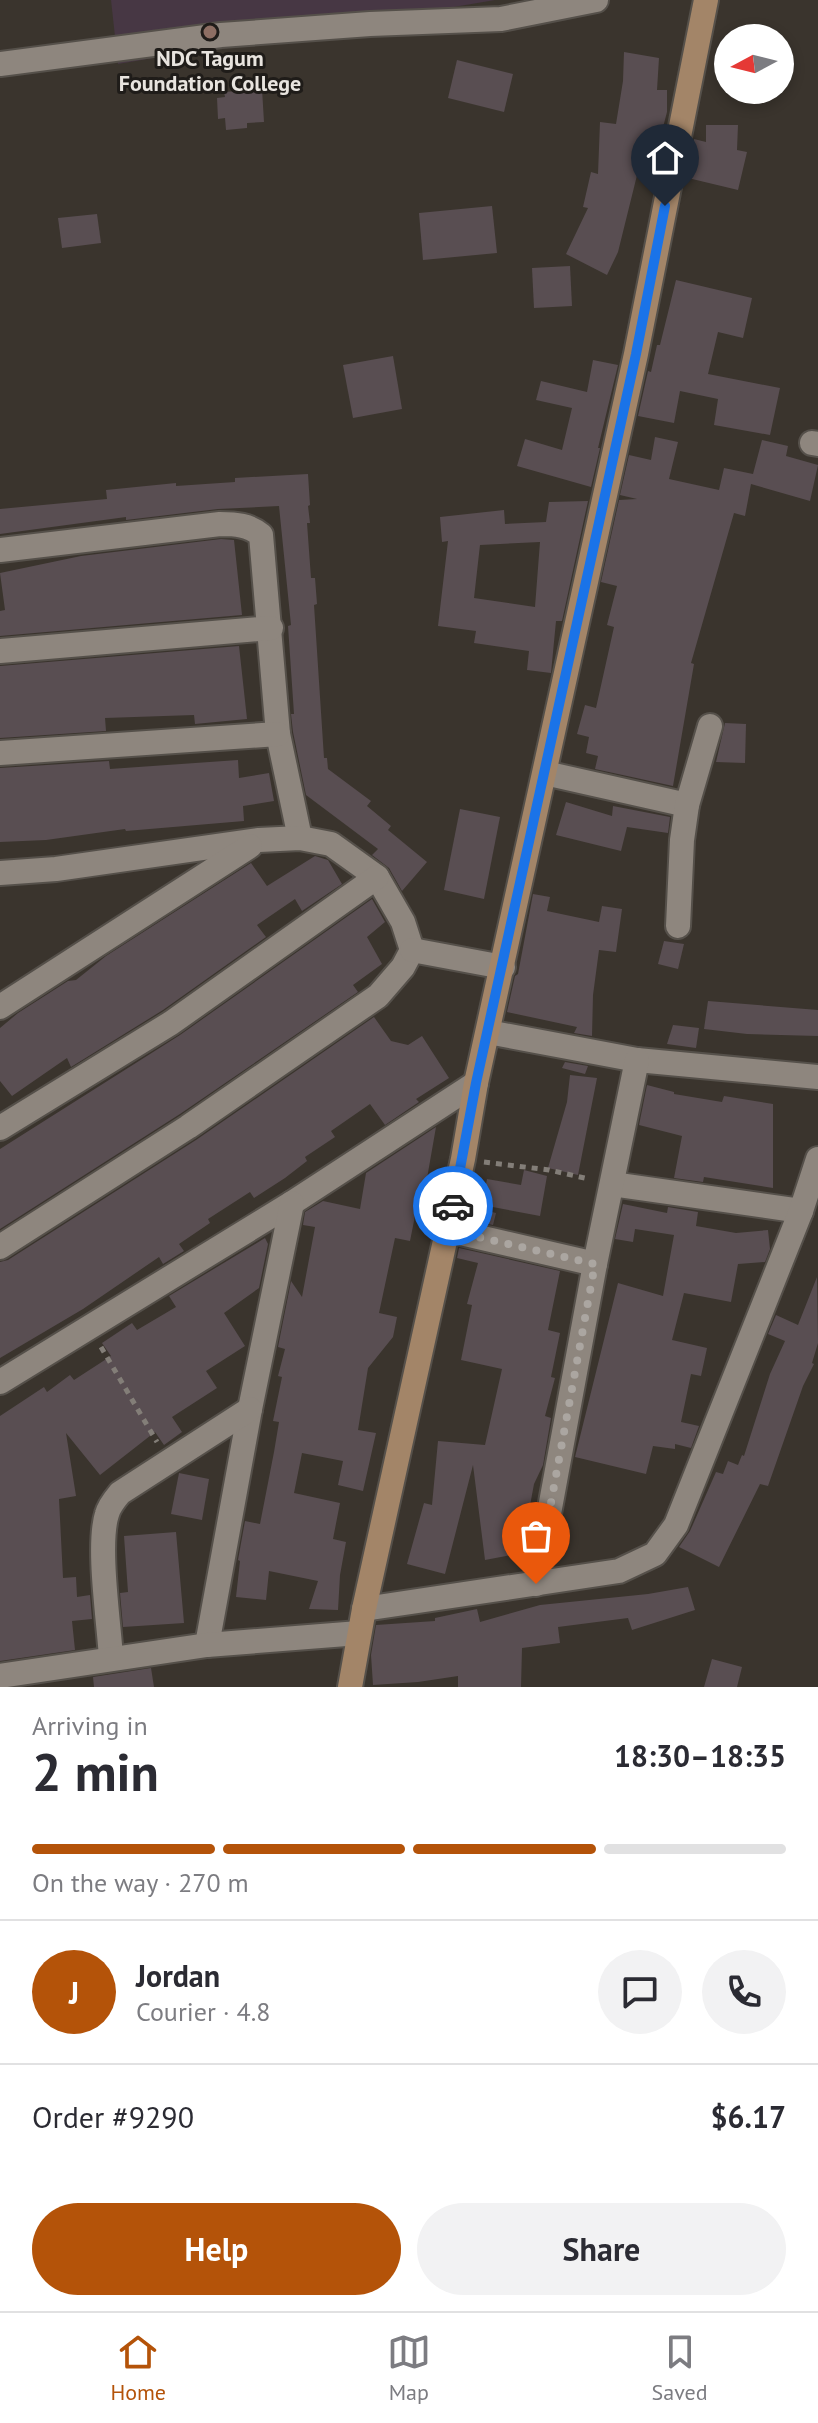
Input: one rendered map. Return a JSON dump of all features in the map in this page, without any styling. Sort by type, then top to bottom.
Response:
[{"type":"street","points":[[0,64],[236,34],[370,24],[501,19],[596,0]]},
{"type":"street","points":[[350,1687],[361,1621],[463,1159],[476,1083],[636,354],[706,0]]},
{"type":"street","points":[[0,550],[220,524],[253,528],[261,535],[278,734],[300,838]]},
{"type":"street","points":[[0,651],[271,628]]},
{"type":"street","points":[[678,926],[681,851],[687,805],[710,726]]},
{"type":"street","points":[[0,753],[278,734]]},
{"type":"street","points":[[545,773],[687,805]]},
{"type":"street","points":[[0,873],[56,869],[259,840],[300,838],[331,844],[377,877],[403,922],[412,950],[403,967],[378,996],[188,1127],[0,1247]]},
{"type":"street","points":[[0,1007],[259,840]]},
{"type":"street","points":[[0,1128],[171,1023],[377,877]]},
{"type":"street","points":[[412,950],[503,967]]},
{"type":"street","points":[[488,1032],[637,1060],[818,1077]]},
{"type":"street","points":[[536,1584],[595,1264],[637,1060]]},
{"type":"street","points":[[0,1382],[292,1203],[476,1083]]},
{"type":"street","points":[[0,1676],[361,1621],[536,1584],[619,1571],[655,1554],[676,1525],[801,1211],[818,1159]]},
{"type":"street","points":[[612,1184],[801,1211]]},
{"type":"street","points":[[207,1645],[292,1203]]},
{"type":"street","points":[[448,1230],[595,1264]]},
{"type":"street","points":[[111,1658],[103,1541],[106,1516],[120,1493],[250,1409]]},
{"type":"path","points":[[463,1159],[549,1170],[612,1184]]},
{"type":"path","points":[[90,1329],[168,1460]]},
{"type":"shaded area","name":"NDC Tagum Foundation College","points":[[111,0],[495,0],[118,64]]},
{"type":"building","points":[[624,52],[659,58],[657,90],[667,90],[667,112],[659,160],[642,155],[618,252],[607,275],[566,254],[588,208],[583,207],[591,172],[598,174],[600,122],[616,124]]},
{"type":"building","points":[[457,60],[513,74],[504,112],[448,98]]},
{"type":"building","points":[[262,89],[264,122],[247,123],[247,128],[226,130],[225,118],[218,119],[217,98],[225,97],[224,92]]},
{"type":"building","points":[[706,125],[738,125],[737,150],[747,152],[738,190],[688,178],[694,139],[706,142]]},
{"type":"building","points":[[492,206],[497,253],[423,260],[419,213]]},
{"type":"building","points":[[97,214],[101,243],[62,248],[58,218]]},
{"type":"building","points":[[570,266],[572,306],[534,308],[532,268]]},
{"type":"building","points":[[676,280],[752,298],[743,338],[718,332],[708,374],[780,388],[770,435],[714,425],[718,399],[680,391],[674,423],[638,416],[648,371],[651,372],[657,345],[660,345]]},
{"type":"building","points":[[393,356],[402,409],[353,418],[343,365]]},
{"type":"building","points":[[593,360],[618,365],[591,487],[517,466],[525,439],[562,450],[572,408],[536,400],[541,381],[587,392]]},
{"type":"building","points":[[655,437],[678,442],[669,479],[719,490],[724,468],[753,474],[762,440],[788,446],[786,456],[818,465],[810,501],[751,484],[745,516],[734,513],[691,663],[694,664],[673,786],[595,769],[598,756],[586,753],[589,737],[577,734],[585,705],[596,708],[614,627],[607,625],[617,586],[601,582],[619,500],[637,499],[620,495],[629,455],[651,460]]},
{"type":"building","points":[[308,474],[310,523],[307,523],[311,578],[315,578],[317,604],[314,605],[324,758],[327,758],[328,769],[371,801],[367,806],[391,826],[388,830],[427,862],[402,891],[389,868],[372,855],[378,849],[306,795],[291,714],[294,714],[288,626],[291,625],[279,506],[218,509],[126,520],[126,517],[0,534],[0,509],[107,499],[106,490]]},
{"type":"building","points":[[588,501],[562,621],[556,621],[551,673],[527,670],[529,651],[474,643],[476,631],[438,626],[448,541],[442,542],[440,517],[504,510],[505,524],[546,522],[549,502]],"holes":[[[540,542],[535,607],[474,598],[480,545]]]},
{"type":"building","points":[[234,540],[242,615],[0,636],[0,611],[5,610],[0,573],[81,556]]},
{"type":"building","points":[[239,646],[247,719],[195,724],[194,715],[105,718],[106,731],[0,738],[0,666]]},
{"type":"building","points":[[725,723],[746,724],[745,763],[716,762]]},
{"type":"building","points":[[238,760],[239,778],[269,773],[274,801],[243,806],[244,821],[0,842],[0,768],[109,761],[110,769]]},
{"type":"building","points":[[566,802],[612,816],[613,806],[670,817],[668,833],[627,827],[621,851],[556,835]]},
{"type":"building","points":[[460,809],[500,817],[484,899],[444,890]]},
{"type":"building","points":[[315,856],[328,860],[342,884],[302,911],[295,899],[257,925],[266,937],[163,1010],[71,1067],[67,1058],[12,1096],[0,1081],[0,1028],[18,1013],[68,981],[76,980],[106,956],[251,863],[267,886]]},
{"type":"building","points":[[533,894],[550,897],[547,911],[599,922],[602,906],[622,909],[616,952],[599,950],[592,1036],[574,1033],[577,1027],[507,1012],[518,974]]},
{"type":"building","points":[[372,899],[385,922],[367,937],[382,964],[353,985],[358,992],[180,1114],[0,1229],[0,1149],[180,1035]]},
{"type":"building","points":[[664,941],[684,944],[678,969],[658,964]]},
{"type":"building","points":[[708,1001],[818,1010],[818,1036],[704,1029]]},
{"type":"building","points":[[374,1017],[391,1041],[408,1045],[422,1036],[449,1078],[416,1099],[419,1102],[385,1125],[370,1104],[331,1131],[335,1137],[305,1157],[307,1161],[285,1178],[254,1198],[250,1192],[208,1219],[210,1223],[179,1244],[184,1251],[163,1264],[159,1257],[83,1309],[0,1358],[0,1262],[8,1260],[196,1140]]},
{"type":"building","points":[[673,1025],[699,1028],[696,1048],[667,1044]]},
{"type":"building","points":[[565,1062],[588,1066],[585,1074],[562,1068]]},
{"type":"building","points":[[570,1075],[597,1078],[578,1175],[548,1168],[567,1102]]},
{"type":"building","points":[[647,1085],[674,1094],[722,1102],[724,1096],[773,1104],[773,1188],[704,1177],[703,1182],[674,1178],[682,1136],[639,1125]]},
{"type":"building","points":[[436,1127],[422,1207],[417,1206],[410,1241],[395,1238],[379,1313],[397,1317],[393,1337],[368,1368],[358,1430],[376,1433],[363,1491],[338,1485],[343,1461],[302,1453],[294,1493],[340,1503],[333,1539],[346,1542],[338,1610],[309,1609],[318,1581],[269,1571],[266,1600],[236,1597],[245,1521],[260,1524],[274,1452],[279,1422],[273,1421],[282,1377],[278,1376],[285,1349],[278,1347],[291,1281],[302,1297],[315,1227],[303,1225],[305,1212],[323,1201],[360,1209],[366,1173]]},
{"type":"building","points":[[524,1170],[547,1176],[540,1216],[482,1205],[487,1179],[521,1185]]},
{"type":"building","points":[[623,1204],[667,1213],[668,1207],[698,1212],[696,1226],[736,1233],[768,1230],[770,1249],[765,1262],[738,1264],[731,1302],[684,1293],[672,1340],[707,1348],[701,1376],[691,1374],[681,1422],[699,1426],[691,1448],[675,1444],[675,1449],[653,1446],[646,1474],[575,1457],[618,1283],[663,1296],[674,1235],[635,1229],[633,1242],[615,1239]]},
{"type":"building","points":[[472,1207],[496,1213],[493,1225],[469,1220]]},
{"type":"building","points":[[265,1238],[268,1244],[259,1288],[224,1313],[245,1346],[206,1371],[217,1388],[172,1417],[182,1432],[164,1445],[155,1432],[100,1475],[66,1433],[76,1496],[59,1499],[63,1578],[76,1577],[77,1597],[90,1595],[92,1619],[72,1621],[75,1650],[0,1661],[0,1416],[44,1387],[47,1392],[70,1375],[74,1380],[111,1356],[102,1343],[132,1323],[137,1330],[176,1307],[169,1296]]},
{"type":"building","points":[[459,1248],[560,1271],[548,1330],[560,1333],[551,1377],[555,1378],[545,1416],[551,1418],[543,1465],[534,1484],[529,1511],[520,1509],[517,1554],[485,1560],[473,1465],[445,1574],[407,1564],[424,1503],[432,1505],[438,1441],[485,1445],[502,1369],[461,1360],[472,1305],[467,1304],[478,1263],[457,1258]]},
{"type":"building","points":[[817,1277],[818,1343],[814,1364],[803,1386],[768,1486],[760,1484],[719,1567],[679,1547],[690,1531],[716,1472],[723,1474],[728,1461],[738,1465],[744,1456],[770,1374],[785,1341],[768,1334],[776,1315],[798,1325]]},
{"type":"building","points":[[179,1473],[209,1479],[202,1520],[171,1514]]},
{"type":"building","points":[[176,1532],[184,1623],[123,1627],[120,1593],[128,1592],[124,1536]]},
{"type":"building","points":[[688,1587],[695,1610],[632,1630],[628,1618],[558,1627],[560,1643],[522,1648],[521,1687],[458,1687],[458,1676],[373,1685],[371,1655],[376,1625],[435,1621],[435,1618],[477,1609],[480,1622],[540,1605]]},
{"type":"building","points":[[712,1659],[742,1667],[737,1687],[704,1687]]},
{"type":"building","points":[[151,1668],[154,1687],[94,1687],[93,1677]]},
{"type":"way so far","points":[[453,1206],[448,1230],[595,1264],[536,1584]]},
{"type":"place","name":"NDC Tagum Foundation College","points":[[210,32]]},
{"type":"route","points":[[453,1206],[476,1083],[636,354],[665,206]]}]
